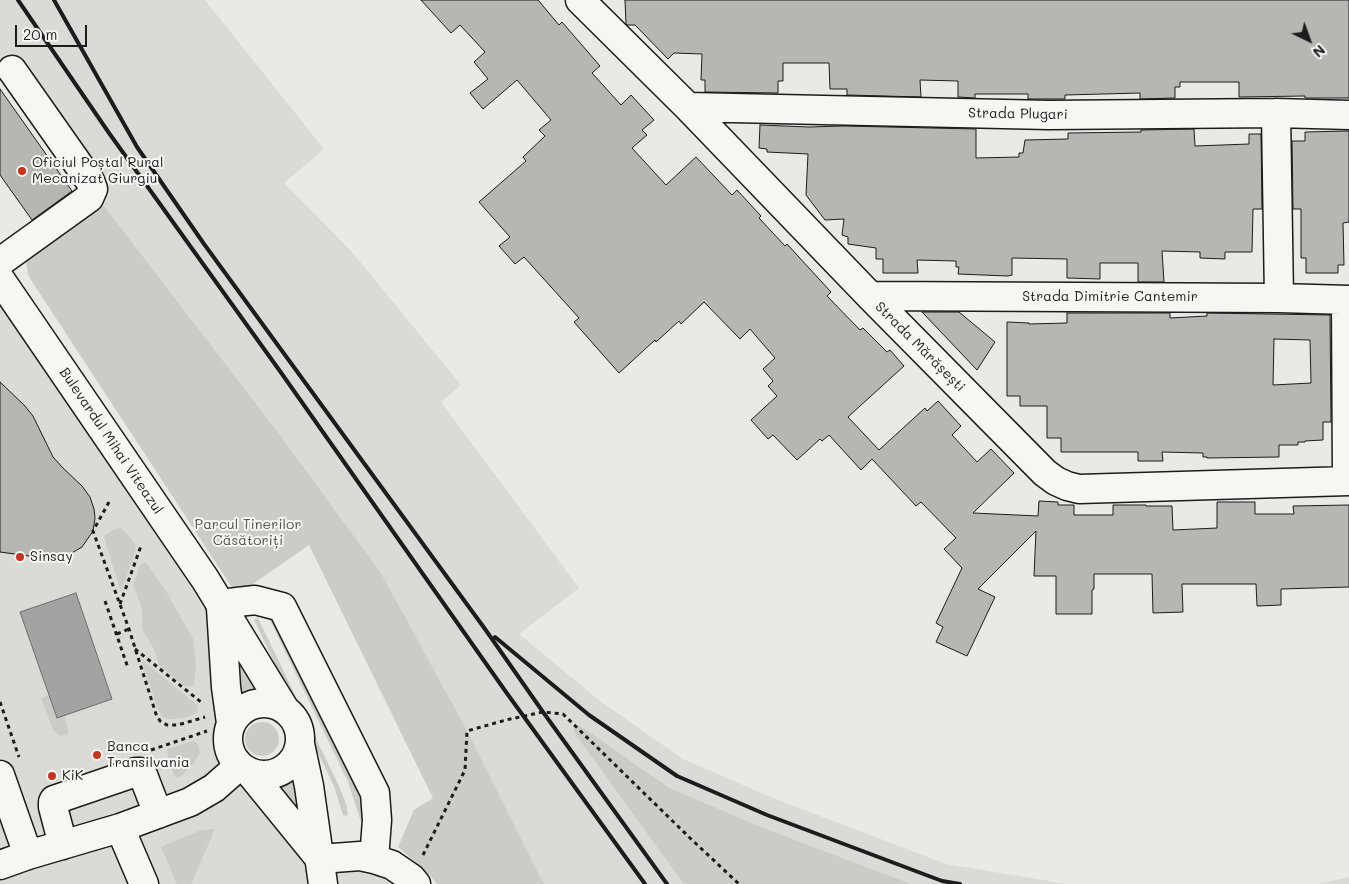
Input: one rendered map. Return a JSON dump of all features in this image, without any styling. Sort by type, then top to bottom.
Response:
[{"type":"street","name":"Strada Mărășești","points":[[580,0],[1045,474],[1067,486],[1080,489],[1348,481]]},
{"type":"street","points":[[0,262],[89,198],[93,189],[90,181],[12,70]]},
{"type":"street","name":"Strada Plugari","points":[[688,108],[1049,115],[1276,113],[1349,115]]},
{"type":"street","points":[[1276,113],[1279,298]]},
{"type":"street","name":"Bulevardul Mihai Viteazul","points":[[0,279],[220,604],[284,708]]},
{"type":"street","name":"Strada Dimitrie Cantemir","points":[[870,296],[1348,300]]},
{"type":"street","points":[[1348,300],[1348,481]]},
{"type":"street","points":[[220,604],[255,600],[282,607],[375,793],[377,820],[374,859]]},
{"type":"street","name":"Bulevardul Mihai Viteazul","points":[[220,604],[226,687],[231,723]]},
{"type":"street","points":[[256,703],[272,703],[284,708],[297,723],[322,872],[245,770],[232,757],[228,746],[227,734],[238,712],[244,708],[256,703]]},
{"type":"street","points":[[0,865],[28,854],[120,828],[190,802],[245,770],[261,775],[272,774],[282,770],[297,755],[300,744]]},
{"type":"street","points":[[11,770],[28,854]]},
{"type":"street","points":[[63,844],[52,807],[54,800],[136,772],[140,772],[143,775],[158,814]]},
{"type":"street","points":[[120,828],[144,884]]},
{"type":"street","points":[[322,872],[360,856],[392,865],[414,881]]},
{"type":"path","points":[[108,502],[94,531],[156,714],[160,721],[167,725],[177,725],[208,716],[209,730],[150,750]]},
{"type":"path","points":[[120,604],[141,546]]},
{"type":"path","points":[[105,601],[128,668]]},
{"type":"path","points":[[117,634],[129,630]]},
{"type":"path","points":[[135,649],[207,707]]},
{"type":"path","points":[[0,702],[11,770]]},
{"type":"path","points":[[414,881],[465,770],[467,732],[506,720],[542,712],[563,714],[690,839],[739,884]]},
{"type":"shaded area","points":[[0,0],[205,0],[324,149],[284,183],[352,252],[461,385],[441,402],[579,588],[519,634],[600,701],[683,759],[773,798],[946,864],[1067,884],[545,884],[540,878],[381,573],[277,431],[0,68]]},
{"type":"shaded area","points":[[0,281],[216,603],[227,724],[223,736],[224,748],[228,759],[319,860],[360,856],[416,884],[0,884]]},
{"type":"shaded area","points":[[76,593],[112,699],[57,718],[20,612]]},
{"type":"shaded area","points":[[1349,877],[1349,884],[1318,884]]},
{"type":"green space","name":"Parcul Tinerilor Căsătoriți","points":[[101,202],[277,431],[381,573],[467,731],[545,884],[437,884],[429,874],[398,847],[414,810],[433,798],[309,545],[237,595],[28,274],[26,262],[28,256]]},
{"type":"green space","points":[[121,528],[135,544],[136,549],[121,592],[104,537],[115,529]]},
{"type":"green space","points":[[147,564],[166,591],[193,639],[196,666],[194,685],[186,687],[159,665],[154,649],[142,629],[142,611],[133,585],[140,565]]},
{"type":"green space","points":[[267,614],[277,615],[321,716],[364,798],[367,827],[361,822],[348,782]]},
{"type":"green space","points":[[258,618],[338,784],[346,804],[348,814],[346,816],[343,815],[334,786],[254,620]]},
{"type":"green space","points":[[230,640],[259,690],[238,698]]},
{"type":"green space","points":[[141,659],[196,704],[198,708],[197,713],[175,719],[168,719],[162,716]]},
{"type":"green space","points":[[49,695],[57,718],[64,716],[69,733],[61,736],[53,730],[41,698]]},
{"type":"green space","points":[[262,722],[269,723],[274,727],[278,732],[278,746],[274,751],[269,755],[262,756],[255,755],[250,751],[246,746],[245,739],[246,732],[250,727],[255,723]]},
{"type":"green space","points":[[579,725],[669,788],[763,828],[911,884],[684,884],[573,731]]},
{"type":"green space","points":[[193,741],[197,743],[200,753],[194,763],[181,776],[177,777],[174,775],[167,752],[168,749]]},
{"type":"green space","points":[[295,774],[313,832],[273,785]]},
{"type":"green space","points":[[215,829],[191,884],[177,884],[161,847],[201,830]]},
{"type":"building","points":[[421,0],[538,0],[559,25],[562,22],[600,66],[592,73],[621,105],[631,95],[654,120],[642,130],[647,135],[632,148],[666,185],[696,157],[732,195],[737,190],[761,216],[759,218],[785,246],[787,244],[831,292],[827,296],[860,330],[863,328],[887,352],[890,350],[904,366],[848,417],[879,450],[925,408],[927,411],[938,401],[961,426],[952,435],[977,462],[991,449],[1014,473],[973,513],[1038,516],[1039,501],[1058,502],[1058,505],[1074,505],[1074,515],[1113,515],[1113,505],[1172,506],[1173,530],[1217,528],[1217,502],[1255,502],[1255,514],[1294,514],[1293,506],[1349,505],[1349,587],[1281,589],[1281,605],[1257,606],[1256,584],[1182,584],[1183,612],[1153,613],[1152,574],[1094,574],[1092,614],[1056,614],[1056,576],[1034,576],[1036,531],[978,589],[995,597],[967,656],[936,642],[943,627],[936,623],[962,568],[944,549],[956,538],[921,502],[916,506],[872,459],[861,470],[829,435],[822,441],[820,439],[797,460],[773,435],[768,439],[751,420],[777,396],[768,386],[773,381],[763,369],[775,358],[750,329],[740,339],[704,302],[681,324],[679,321],[656,342],[655,340],[619,373],[574,322],[579,318],[524,257],[515,264],[499,246],[510,237],[479,202],[526,161],[523,157],[545,136],[539,130],[551,120],[517,80],[483,109],[470,93],[488,79],[474,62],[485,52],[460,25],[451,33]]},
{"type":"building","points":[[625,0],[1349,0],[1349,98],[1305,98],[1305,96],[1239,97],[1239,82],[1180,82],[1180,87],[1175,87],[1175,98],[1140,99],[1140,93],[1065,95],[1065,99],[1028,99],[1028,94],[975,94],[975,98],[958,97],[958,81],[920,80],[921,97],[847,95],[847,89],[830,89],[829,63],[783,63],[783,81],[778,81],[778,93],[705,92],[705,80],[701,80],[702,54],[674,53],[668,59],[635,25],[626,24]]},
{"type":"building","points":[[0,89],[72,191],[32,220],[0,175]]},
{"type":"building","points":[[760,125],[976,129],[976,158],[1019,157],[1019,153],[1023,153],[1025,140],[1068,139],[1068,133],[1194,129],[1195,146],[1249,144],[1249,134],[1261,134],[1262,209],[1253,209],[1252,252],[1225,252],[1225,259],[1200,258],[1200,252],[1162,251],[1164,282],[1138,282],[1138,263],[1100,263],[1100,279],[1067,278],[1067,259],[1012,258],[1012,275],[1008,276],[958,274],[959,267],[956,267],[956,261],[917,260],[918,273],[883,273],[883,259],[876,259],[876,248],[848,244],[848,237],[842,235],[844,219],[825,220],[806,195],[808,154],[767,152],[767,149],[759,148]]},
{"type":"building","points":[[1349,131],[1349,222],[1343,223],[1344,265],[1338,265],[1338,273],[1306,273],[1306,258],[1301,258],[1301,209],[1293,209],[1292,141],[1305,141],[1305,132]]},
{"type":"building","points":[[922,312],[959,312],[995,342],[977,370]]},
{"type":"building","points":[[1067,313],[1170,313],[1170,318],[1207,316],[1207,313],[1330,315],[1331,422],[1323,422],[1323,440],[1298,442],[1298,445],[1279,445],[1279,457],[1207,458],[1203,457],[1203,453],[1162,452],[1163,461],[1138,461],[1138,452],[1061,452],[1061,438],[1047,438],[1047,406],[1020,406],[1020,396],[1007,396],[1007,322],[1029,324],[1067,323]],"holes":[[[1274,339],[1310,340],[1311,383],[1273,385]]]},
{"type":"building","points":[[0,382],[33,416],[53,457],[82,486],[90,497],[95,518],[93,531],[82,547],[70,554],[44,558],[0,552]]},
{"type":"railway","points":[[18,0],[109,133],[282,374],[506,692],[645,884]]},
{"type":"railway","points":[[54,0],[137,147],[204,244],[485,629],[667,884]]},
{"type":"railway","points":[[495,637],[589,715],[677,776],[767,815],[942,881],[960,884]]},
{"type":"place","name":"Oficiul Poștal Rural Mecanizat Giurgiu","points":[[22,171]]},
{"type":"place","name":"Sinsay","points":[[20,557]]},
{"type":"place","name":"Banca Transilvania","points":[[97,755]]},
{"type":"place","name":"KiK","points":[[52,776]]}]
